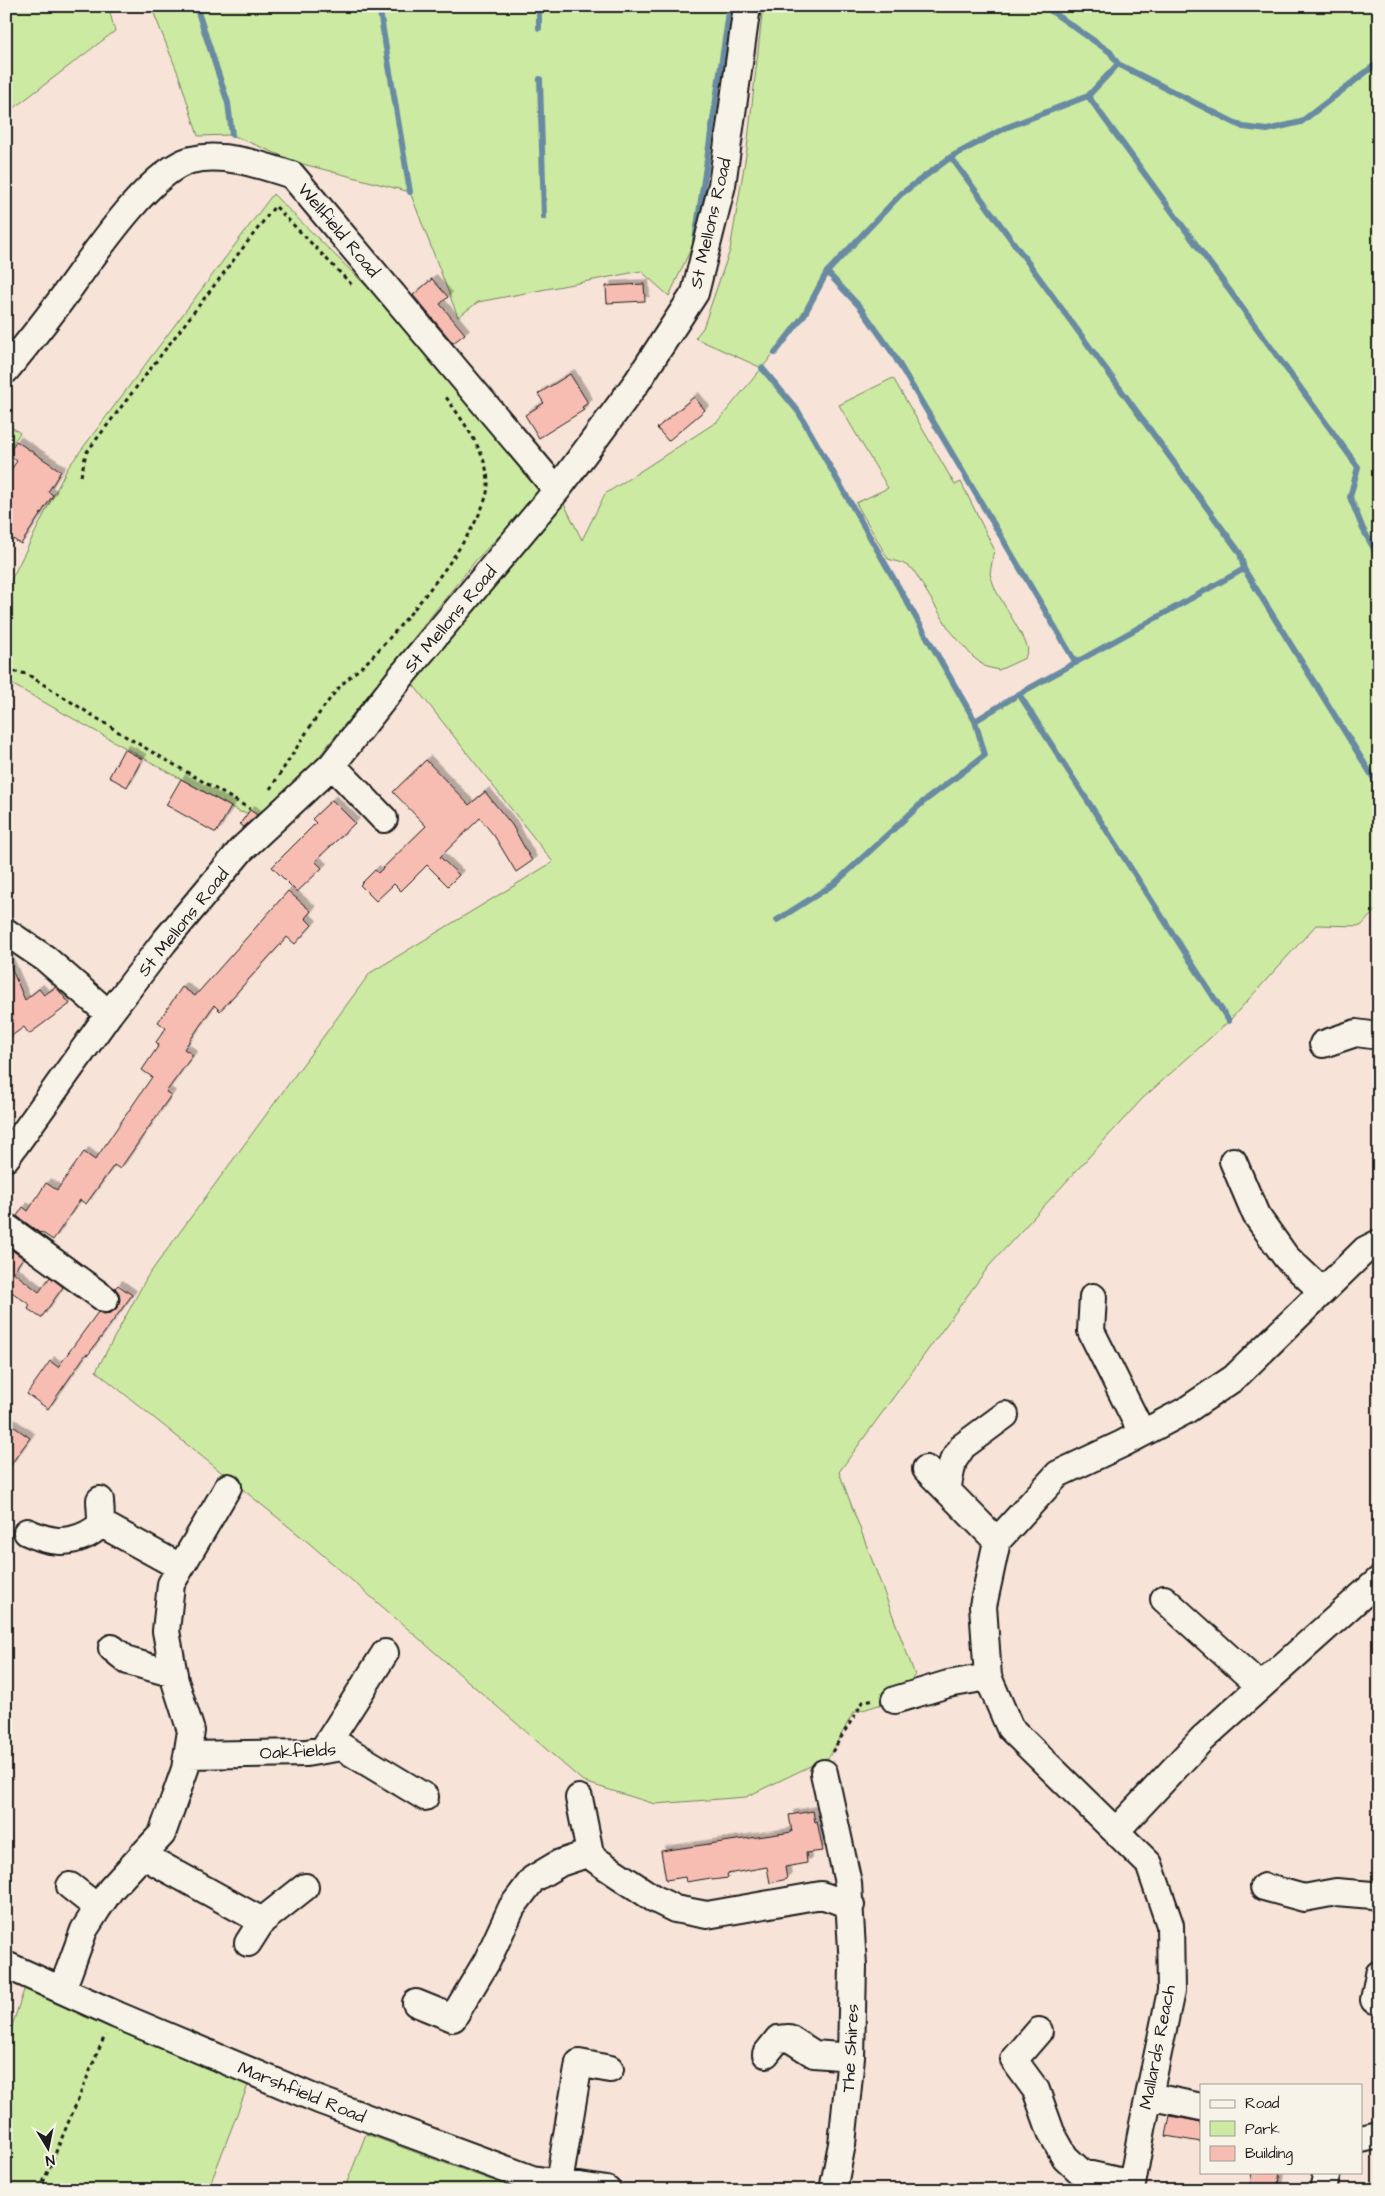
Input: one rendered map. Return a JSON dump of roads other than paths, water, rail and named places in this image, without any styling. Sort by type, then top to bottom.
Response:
[{"type":"street","name":"St Mellons Road","points":[[6,1158],[109,1014],[164,942],[241,850],[332,765],[404,673],[557,490],[637,382],[695,293],[722,185],[747,6]]},
{"type":"street","name":"Wellfield Road","points":[[6,370],[57,305],[115,225],[164,174],[189,160],[206,157],[254,164],[292,175],[557,490]]},
{"type":"street","points":[[332,765],[384,819]]},
{"type":"street","points":[[6,932],[46,958],[109,1014]]},
{"type":"street","points":[[1322,1044],[1356,1033],[1379,1036]]},
{"type":"street","points":[[1234,1161],[1256,1215],[1286,1257],[1322,1291]]},
{"type":"street","points":[[6,1227],[105,1299]]},
{"type":"street","points":[[926,1469],[997,1541],[1058,1474],[1185,1410],[1234,1378],[1365,1250],[1379,1243]]},
{"type":"street","points":[[1093,1297],[1091,1331],[1142,1433]]},
{"type":"street","points":[[947,1490],[953,1461],[963,1446],[1005,1415]]},
{"type":"street","points":[[62,1990],[84,1930],[110,1889],[162,1834],[185,1769],[192,1731],[174,1674],[166,1631],[171,1584],[228,1487]]},
{"type":"street","points":[[27,1532],[46,1540],[59,1542],[76,1540],[96,1529],[100,1511],[180,1567]]},
{"type":"street","name":"Mallards Reach","points":[[997,1541],[983,1606],[988,1677],[1010,1728],[1148,1864],[1170,1925],[1171,1991],[1132,2187]]},
{"type":"street","points":[[1116,1831],[1202,1739],[1379,1580]]},
{"type":"street","points":[[1164,1599],[1260,1686]]},
{"type":"street","points":[[112,1648],[128,1661],[174,1674]]},
{"type":"street","points":[[323,1750],[385,1653]]},
{"type":"street","points":[[894,1700],[948,1684],[988,1677]]},
{"type":"street","name":"Oakfields","points":[[188,1755],[306,1753],[342,1747],[425,1797]]},
{"type":"street","name":"The Shires","points":[[824,1773],[848,1883],[851,1905],[853,1966],[851,2057],[842,2144],[833,2190]]},
{"type":"street","points":[[579,1798],[590,1853],[596,1860],[653,1898],[675,1909],[707,1914],[821,1895],[851,1905]]},
{"type":"street","points":[[416,2002],[452,2018],[487,1961],[512,1907],[533,1879],[560,1863],[590,1853]]},
{"type":"street","points":[[142,1855],[262,1921]]},
{"type":"street","points":[[70,1886],[98,1908]]},
{"type":"street","points":[[248,1943],[262,1921],[305,1887]]},
{"type":"street","points":[[1264,1888],[1304,1898],[1336,1892],[1372,1895],[1379,1898]]},
{"type":"street","name":"Marshfield Road","points":[[6,1965],[116,2015],[319,2100],[532,2178],[607,2190]]},
{"type":"street","points":[[1374,2000],[1379,1974]]},
{"type":"street","points":[[1039,2030],[1014,2060],[1036,2090],[1052,2132],[1065,2157],[1082,2173],[1132,2187]]},
{"type":"street","points":[[766,2054],[778,2039],[789,2038],[803,2060],[814,2054],[851,2057]]},
{"type":"street","points":[[559,2183],[579,2063],[610,2069]]},
{"type":"street","points":[[1149,2096],[1200,2107]]},
{"type":"street","points":[[1362,2139],[1379,2135]]},
{"type":"street","points":[[1323,2190],[1327,2174]]},
{"type":"waterway","points":[[196,6],[228,103],[232,135]]},
{"type":"waterway","points":[[379,6],[410,192]]},
{"type":"waterway","points":[[539,6],[539,28]]},
{"type":"waterway","points":[[695,240],[730,6]]},
{"type":"waterway","points":[[1044,6],[1110,52],[1118,64],[1243,127],[1267,130],[1301,122],[1379,62]]},
{"type":"waterway","points":[[775,353],[804,315],[827,272],[901,194],[951,157],[1005,128],[1088,96],[1118,64]]},
{"type":"waterway","points":[[540,79],[544,217]]},
{"type":"waterway","points":[[1088,96],[1358,467],[1350,497],[1363,529],[1379,558]]},
{"type":"waterway","points":[[951,157],[1240,553],[1244,569],[1379,787]]},
{"type":"waterway","points":[[827,272],[860,307],[892,352],[1076,663]]},
{"type":"waterway","points":[[762,368],[798,411],[975,721],[985,755],[923,802],[834,884],[777,920]]},
{"type":"waterway","points":[[975,721],[1019,694],[1244,569]]},
{"type":"waterway","points":[[1019,694],[1229,1021]]}]
